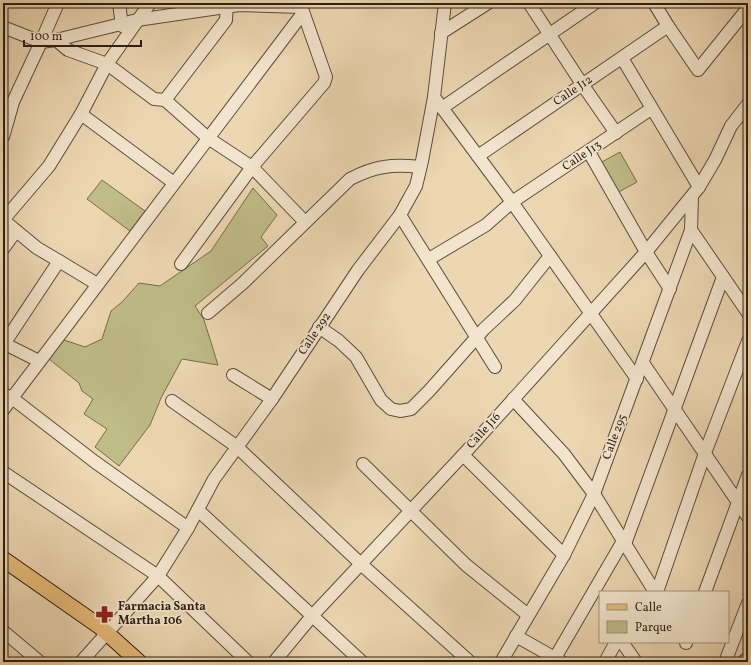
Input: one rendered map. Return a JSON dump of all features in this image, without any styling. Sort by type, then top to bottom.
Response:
[{"type":"main road","points":[[3,560],[107,632],[139,662]]},
{"type":"street","points":[[3,137],[8,100],[41,42],[58,3]]},
{"type":"street","points":[[119,3],[122,26]]},
{"type":"street","points":[[97,284],[37,248],[3,220],[49,166],[81,114],[107,64],[150,3]]},
{"type":"street","name":"Calle 292","points":[[81,662],[158,576],[188,528],[214,479],[236,446],[272,399],[358,270],[400,215],[416,186],[434,97],[445,3]]},
{"type":"street","points":[[441,33],[488,3]]},
{"type":"street","points":[[529,3],[616,133]]},
{"type":"street","points":[[442,108],[595,3]]},
{"type":"street","points":[[654,3],[698,70],[748,8]]},
{"type":"street","points":[[3,27],[41,42],[122,26],[137,20],[228,5],[301,8]]},
{"type":"street","points":[[165,100],[226,20],[228,5]]},
{"type":"street","points":[[3,410],[7,396],[39,361],[174,183],[301,8]]},
{"type":"street","points":[[181,264],[252,167],[324,83],[326,78],[301,8]]},
{"type":"street","name":"Calle J12","points":[[478,156],[668,26]]},
{"type":"street","points":[[56,40],[68,50],[107,64],[154,100],[165,100],[208,138],[252,167],[305,222]]},
{"type":"street","points":[[622,58],[651,109],[699,187]]},
{"type":"street","points":[[434,97],[512,202],[637,379]]},
{"type":"street","name":"Calle J16","points":[[274,662],[312,616],[463,455],[646,252],[699,187],[715,160],[731,126],[748,104]]},
{"type":"street","name":"Calle J13","points":[[429,259],[486,225],[512,202],[651,109]]},
{"type":"street","points":[[81,114],[174,183]]},
{"type":"street","points":[[588,152],[646,252],[670,289]]},
{"type":"street","points":[[208,313],[242,284],[350,179],[368,170],[396,165],[420,167]]},
{"type":"street","name":"Calle 295","points":[[501,662],[564,555],[594,494],[691,230],[692,197]]},
{"type":"street","points":[[400,215],[429,259],[495,367]]},
{"type":"street","points":[[691,230],[748,312]]},
{"type":"street","points":[[3,249],[16,231]]},
{"type":"street","points":[[319,328],[339,341],[356,357],[381,400],[391,409],[400,411],[411,409],[429,392],[477,337],[515,300],[550,256]]},
{"type":"street","points":[[39,361],[3,343],[59,261]]},
{"type":"street","points":[[516,636],[559,660],[624,543],[675,410],[723,278]]},
{"type":"street","points":[[651,590],[748,341]]},
{"type":"street","points":[[643,363],[748,517]]},
{"type":"street","points":[[233,375],[272,399]]},
{"type":"street","points":[[7,396],[95,462],[188,528]]},
{"type":"street","points":[[513,399],[564,454],[594,494],[651,590]]},
{"type":"street","points":[[172,400],[236,446],[361,564],[470,662]]},
{"type":"street","points":[[463,455],[564,555]]},
{"type":"street","points":[[363,464],[466,565],[528,614]]},
{"type":"street","points":[[3,472],[158,576],[248,662]]},
{"type":"street","points":[[705,591],[748,474]]},
{"type":"street","points":[[198,510],[362,662]]},
{"type":"street","points":[[727,662],[727,657],[748,603]]},
{"type":"street","points":[[3,631],[40,662]]},
{"type":"street","points":[[605,662],[615,643]]},
{"type":"street","points":[[623,643],[636,662]]},
{"type":"green space","points":[[620,152],[637,182],[617,193],[600,163]]},
{"type":"green space","points":[[102,180],[145,211],[130,231],[87,199]]},
{"type":"green space","points":[[253,188],[277,215],[261,237],[268,246],[195,306],[204,320],[218,365],[182,359],[161,398],[150,425],[119,466],[95,447],[107,429],[84,414],[93,399],[82,391],[79,383],[49,359],[64,340],[85,347],[102,339],[111,311],[122,302],[139,283],[160,286],[211,251]]},
{"type":"place","name":"Farmacia Santa Martha 106","points":[[105,614]]}]
